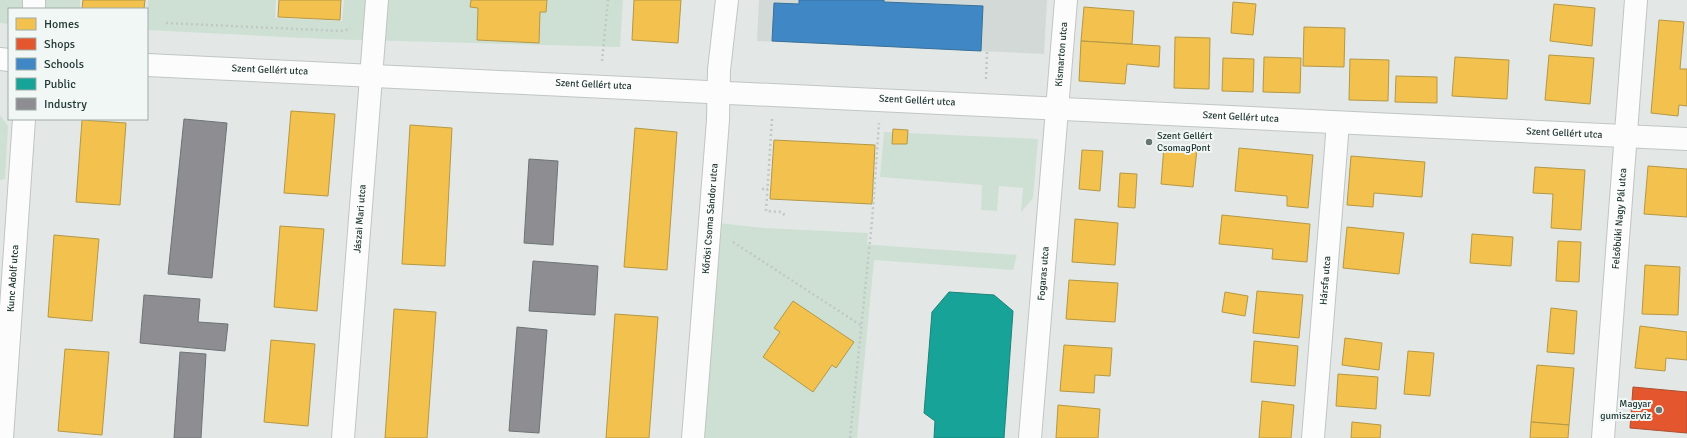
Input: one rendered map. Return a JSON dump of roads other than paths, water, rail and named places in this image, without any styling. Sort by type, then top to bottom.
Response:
[{"type":"street","name":"Jászai Mari utca","points":[[343,438],[370,74],[377,0]]},
{"type":"street","name":"Kőrösi Csoma Sándor utca","points":[[693,438],[718,120],[718,92],[727,0]]},
{"type":"street","name":"Kismarton utca","points":[[1058,109],[1066,0]]},
{"type":"street","name":"Felsőbüki Nagy Pál utca","points":[[1603,438],[1636,0]]},
{"type":"street","name":"Szent Gellért utca","points":[[148,65],[370,74],[1338,123],[1687,139]]},
{"type":"street","name":"Fogaras utca","points":[[1030,438],[1058,109]]},
{"type":"street","name":"Kunc Adolf utca","points":[[2,438],[24,120]]},
{"type":"street","name":"Hársfa utca","points":[[1313,438],[1338,123]]},
{"type":"place","name":"Szent Gellért CsomagPont","points":[[1149,142]]},
{"type":"place","name":"Magyar gumiszerviz","points":[[1659,410]]}]
